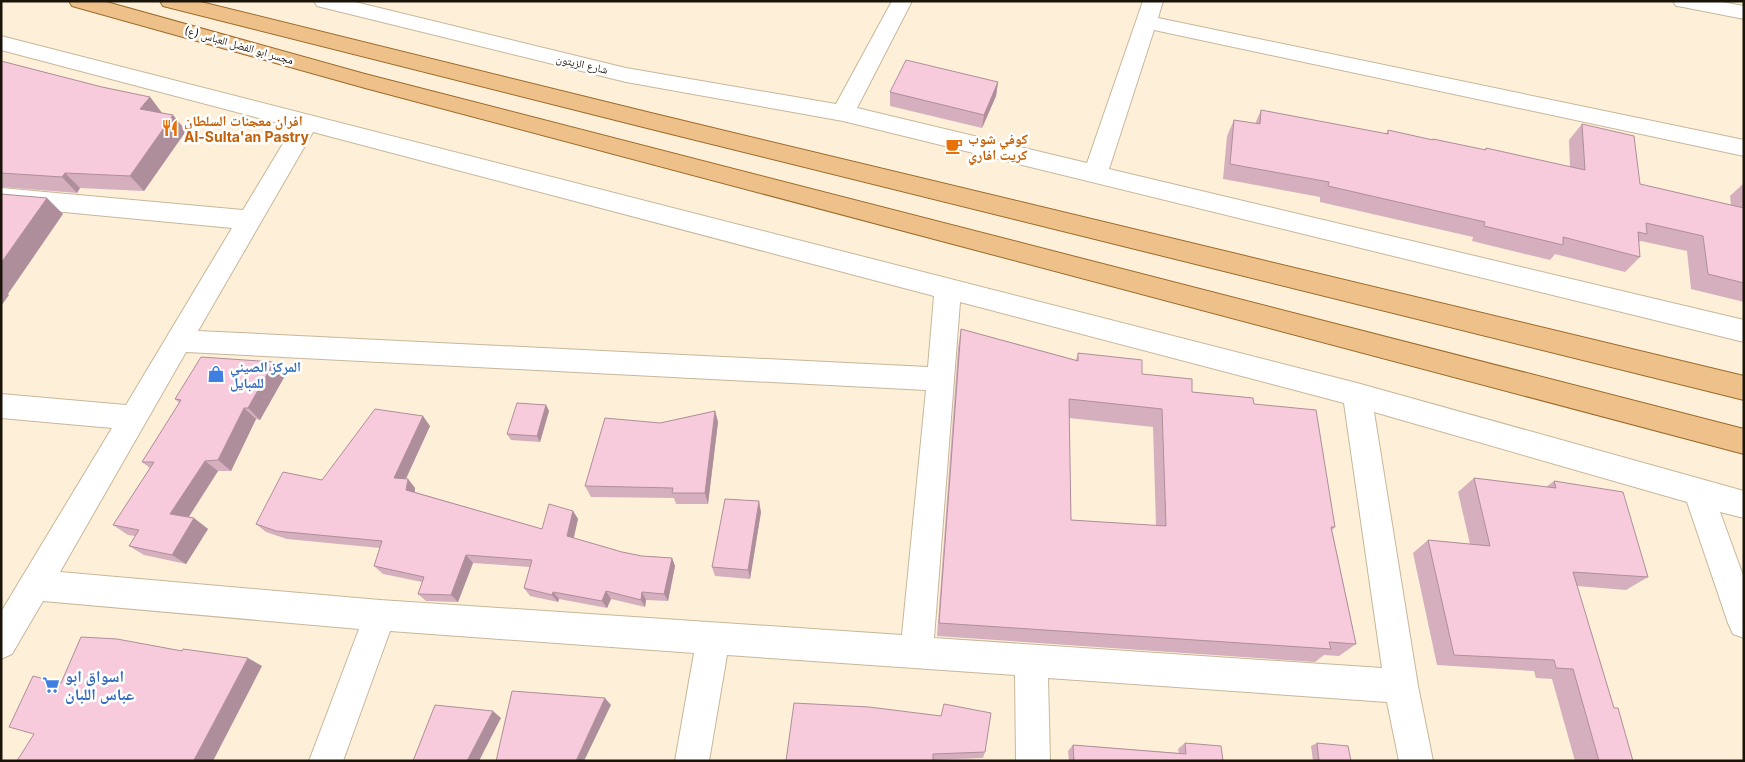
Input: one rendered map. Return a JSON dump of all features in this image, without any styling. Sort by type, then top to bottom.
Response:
[{"type":"main road","name":"مجسر ابو الفضل العباس (ع)","points":[[79,1],[398,89],[1744,442]]},
{"type":"main road","name":"مجسر ابو الفضل العباس (ع)","points":[[170,1],[1744,388]]},
{"type":"street","name":"شارع الزيتون","points":[[324,1],[626,75],[843,113],[1744,330]]},
{"type":"street","points":[[843,113],[902,1]]},
{"type":"street","points":[[1095,175],[1153,1]]},
{"type":"street","points":[[1683,1],[1744,13]]},
{"type":"street","points":[[1146,22],[1744,148]]},
{"type":"street","points":[[1,43],[1357,395],[1699,494],[1744,505]]},
{"type":"street","points":[[1,643],[307,122]]},
{"type":"street","points":[[1,198],[249,220]]},
{"type":"street","points":[[917,653],[948,288]]},
{"type":"street","points":[[178,341],[940,379]]},
{"type":"street","points":[[1357,395],[1401,686],[1416,761]]},
{"type":"street","points":[[1,406],[133,418]]},
{"type":"street","points":[[1699,494],[1744,623]]},
{"type":"street","points":[[35,586],[380,615],[1401,686]]},
{"type":"street","points":[[326,761],[380,615]]},
{"type":"street","points":[[692,761],[713,639]]},
{"type":"street","points":[[1031,661],[1033,761]]},
{"type":"building","points":[[906,60],[998,82],[984,115],[890,92]]},
{"type":"building","points":[[1,61],[102,87],[150,97],[140,109],[173,115],[130,176],[65,173],[62,177],[1,173]]},
{"type":"building","points":[[1261,110],[1388,134],[1388,130],[1486,150],[1486,148],[1585,170],[1582,124],[1634,136],[1640,184],[1744,208],[1744,283],[1708,274],[1703,236],[1646,223],[1647,234],[1638,232],[1640,257],[1563,237],[1563,245],[1484,226],[1485,222],[1328,186],[1329,182],[1230,164],[1234,120],[1260,124]]},
{"type":"building","points":[[1,194],[47,198],[1,263]]},
{"type":"building","points":[[961,329],[1078,361],[1078,353],[1142,360],[1142,374],[1192,379],[1192,392],[1253,398],[1254,404],[1316,410],[1335,527],[1331,527],[1356,644],[1329,642],[1331,649],[939,623]],"holes":[[[1069,399],[1162,409],[1166,526],[1071,520]]]},
{"type":"building","points":[[201,357],[274,362],[248,408],[244,408],[218,460],[205,461],[170,514],[194,518],[172,555],[129,546],[139,530],[113,525],[154,462],[142,462],[181,400],[175,399]]},
{"type":"building","points":[[517,403],[546,405],[537,436],[507,434]]},
{"type":"building","points":[[375,409],[423,416],[394,478],[408,479],[406,490],[542,529],[549,504],[573,511],[567,536],[622,552],[642,556],[672,558],[664,594],[642,592],[641,600],[606,591],[602,601],[553,592],[552,595],[524,588],[532,560],[466,555],[451,595],[418,594],[424,577],[374,566],[382,541],[276,531],[256,524],[283,472],[322,480]]},
{"type":"building","points":[[715,411],[705,493],[672,493],[673,488],[585,486],[605,418],[660,423]]},
{"type":"building","points":[[1474,478],[1556,488],[1554,481],[1623,492],[1648,577],[1573,572],[1614,708],[1618,708],[1633,761],[1599,761],[1573,669],[1556,668],[1554,660],[1454,655],[1428,540],[1490,546]]},
{"type":"building","points":[[725,499],[759,501],[748,570],[712,567]]},
{"type":"building","points":[[81,637],[117,639],[182,651],[183,649],[248,658],[194,760],[197,761],[17,761],[34,734],[9,727],[33,676],[61,683]]},
{"type":"building","points":[[512,691],[605,698],[576,761],[496,761]]},
{"type":"building","points":[[794,703],[869,707],[941,716],[944,704],[991,713],[985,752],[933,754],[933,761],[786,761]]},
{"type":"building","points":[[435,705],[493,711],[467,761],[413,761]]},
{"type":"building","points":[[1185,743],[1221,746],[1223,761],[1074,761],[1073,745],[1186,754]]},
{"type":"building","points":[[1317,743],[1348,746],[1351,761],[1319,761]]},
{"type":"place","name":"افران معجنات السلطان Al-Sulta'an Pastry","points":[[170,128]]},
{"type":"place","name":"كوفي شوب كريت افاري","points":[[954,146]]},
{"type":"place","name":"المركز الصيني للمبايل","points":[[216,374]]},
{"type":"place","name":"اسواق ابو عباس اللبان","points":[[51,685]]}]
